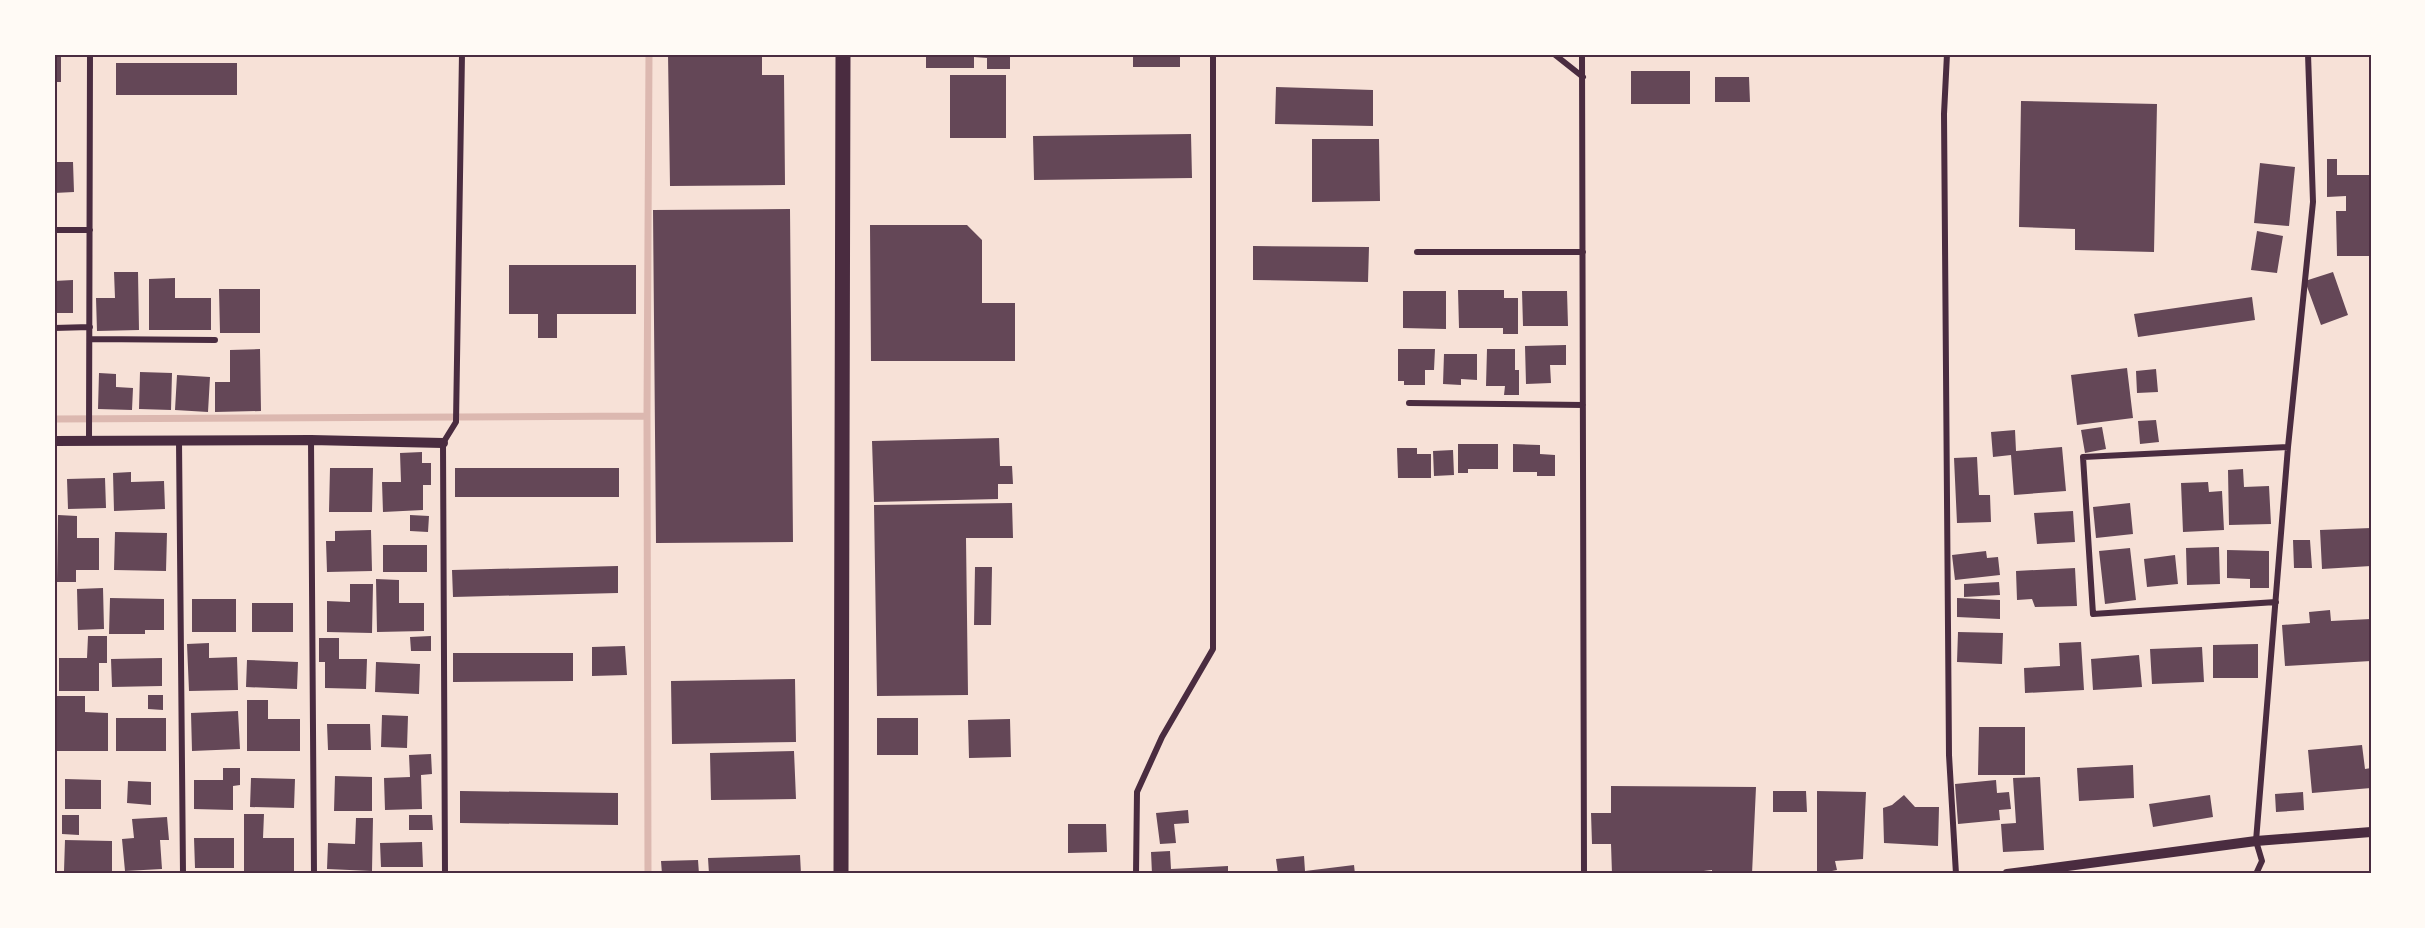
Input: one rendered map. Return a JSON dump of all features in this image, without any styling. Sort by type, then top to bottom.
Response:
[{"type":"main road","points":[[841,874],[843,54]]},
{"type":"street","points":[[89,442],[90,54]]},
{"type":"street","points":[[445,874],[443,443],[456,422],[462,54]]},
{"type":"street","points":[[1136,874],[1137,792],[1162,737],[1213,649],[1213,54]]},
{"type":"street","points":[[1554,54],[1583,77]]},
{"type":"street","points":[[1582,54],[1584,874]]},
{"type":"street","points":[[1947,54],[1944,114],[1949,743],[1956,874]]},
{"type":"street","points":[[2256,874],[2262,861],[2256,841],[2288,447],[2313,202],[2308,54]]},
{"type":"street","points":[[54,230],[90,230]]},
{"type":"street","points":[[1417,252],[1583,252]]},
{"type":"street","points":[[54,327],[90,327]]},
{"type":"street","points":[[90,339],[215,340]]},
{"type":"street","points":[[1409,402],[1583,405]]},
{"type":"street","points":[[54,441],[311,440],[443,443]]},
{"type":"street","points":[[311,440],[314,874]]},
{"type":"street","points":[[179,441],[183,874]]},
{"type":"street","points":[[2276,602],[2093,614],[2083,457],[2288,447]]},
{"type":"street","points":[[2007,874],[2256,841],[2371,832]]},
{"type":"building","points":[[54,54],[61,54],[61,82],[54,82]]},
{"type":"building","points":[[668,54],[762,54],[762,75],[784,75],[785,185],[670,186]]},
{"type":"building","points":[[926,54],[1010,54],[1010,69],[987,69],[987,58],[974,57],[974,68],[926,68]]},
{"type":"building","points":[[1133,54],[1180,54],[1180,67],[1133,67]]},
{"type":"building","points":[[116,63],[237,63],[237,95],[116,95]]},
{"type":"building","points":[[1631,71],[1690,71],[1690,104],[1631,104]]},
{"type":"building","points":[[950,75],[1006,75],[1006,138],[950,138]]},
{"type":"building","points":[[1715,77],[1749,77],[1750,102],[1715,102]]},
{"type":"building","points":[[1276,87],[1373,90],[1373,126],[1275,124]]},
{"type":"building","points":[[2021,101],[2157,104],[2154,252],[2075,250],[2075,229],[2019,227]]},
{"type":"building","points":[[1191,134],[1192,178],[1034,180],[1033,136]]},
{"type":"building","points":[[1312,139],[1379,139],[1380,201],[1312,202]]},
{"type":"building","points":[[2327,159],[2337,159],[2337,175],[2371,175],[2371,256],[2337,256],[2336,211],[2346,211],[2346,196],[2327,197]]},
{"type":"building","points":[[54,162],[73,162],[74,192],[54,193]]},
{"type":"building","points":[[2260,163],[2295,167],[2289,226],[2254,223]]},
{"type":"building","points":[[790,209],[793,542],[656,543],[653,210]]},
{"type":"building","points":[[870,225],[967,225],[982,240],[982,303],[1015,303],[1015,361],[871,361]]},
{"type":"building","points":[[2257,231],[2283,236],[2277,273],[2251,270]]},
{"type":"building","points":[[1253,246],[1369,247],[1368,282],[1253,280]]},
{"type":"building","points":[[509,265],[636,265],[636,314],[557,314],[557,338],[538,338],[538,314],[509,314]]},
{"type":"building","points":[[114,272],[138,272],[139,330],[97,331],[96,298],[115,298]]},
{"type":"building","points":[[2333,272],[2348,315],[2321,325],[2305,281]]},
{"type":"building","points":[[175,278],[175,298],[211,298],[211,330],[149,330],[149,279]]},
{"type":"building","points":[[73,280],[73,313],[54,313],[54,281]]},
{"type":"building","points":[[219,289],[260,289],[260,333],[220,333]]},
{"type":"building","points":[[1458,290],[1504,290],[1504,298],[1518,298],[1518,334],[1503,334],[1503,328],[1459,328]]},
{"type":"building","points":[[1403,291],[1446,291],[1446,329],[1403,328]]},
{"type":"building","points":[[1522,291],[1567,291],[1568,326],[1523,326]]},
{"type":"building","points":[[2252,297],[2255,320],[2138,337],[2134,314]]},
{"type":"building","points":[[1566,345],[1566,365],[1550,365],[1551,383],[1526,384],[1525,346]]},
{"type":"building","points":[[260,349],[261,411],[215,412],[215,382],[230,382],[230,350]]},
{"type":"building","points":[[1398,349],[1435,349],[1434,370],[1425,370],[1425,385],[1404,385],[1404,381],[1398,381]]},
{"type":"building","points":[[1487,349],[1515,349],[1515,370],[1519,370],[1519,395],[1504,395],[1505,386],[1486,386]]},
{"type":"building","points":[[1444,354],[1477,354],[1477,380],[1461,379],[1461,385],[1443,384]]},
{"type":"building","points":[[2127,368],[2133,418],[2077,425],[2071,375]]},
{"type":"building","points":[[2156,369],[2158,392],[2137,393],[2136,371]]},
{"type":"building","points":[[140,372],[172,373],[171,410],[139,409]]},
{"type":"building","points":[[99,373],[116,374],[116,387],[133,388],[132,410],[98,409]]},
{"type":"building","points":[[177,375],[210,377],[208,412],[175,410]]},
{"type":"building","points":[[2156,420],[2159,442],[2140,444],[2138,421]]},
{"type":"building","points":[[2102,427],[2106,449],[2085,453],[2081,430]]},
{"type":"building","points":[[2015,430],[2016,451],[2062,447],[2066,491],[2014,495],[2011,455],[1993,457],[1991,432]]},
{"type":"building","points":[[999,438],[1000,466],[1012,466],[1013,484],[998,484],[998,499],[874,502],[872,441]]},
{"type":"building","points":[[1458,444],[1498,444],[1498,469],[1468,469],[1468,473],[1458,473]]},
{"type":"building","points":[[1513,444],[1540,445],[1540,454],[1555,455],[1555,476],[1537,476],[1537,472],[1513,472]]},
{"type":"building","points":[[1397,448],[1417,448],[1417,454],[1431,454],[1431,478],[1398,478]]},
{"type":"building","points":[[1453,450],[1454,475],[1434,476],[1433,451]]},
{"type":"building","points":[[422,452],[422,463],[431,463],[431,485],[423,485],[423,510],[383,512],[382,482],[401,482],[400,453]]},
{"type":"building","points":[[1977,457],[1979,495],[1990,495],[1991,522],[1957,523],[1954,458]]},
{"type":"building","points":[[330,468],[373,468],[372,512],[329,512]]},
{"type":"building","points":[[455,468],[619,468],[619,497],[455,497]]},
{"type":"building","points":[[2243,469],[2244,487],[2269,486],[2271,524],[2229,525],[2228,470]]},
{"type":"building","points":[[131,472],[131,482],[164,481],[165,509],[114,511],[113,473]]},
{"type":"building","points":[[105,478],[106,508],[68,509],[67,479]]},
{"type":"building","points":[[2208,482],[2209,492],[2222,491],[2224,530],[2183,532],[2181,483]]},
{"type":"building","points":[[1012,503],[1013,538],[966,538],[968,695],[877,696],[874,505]]},
{"type":"building","points":[[2130,503],[2133,534],[2096,538],[2093,507]]},
{"type":"building","points":[[2073,511],[2075,542],[2037,544],[2034,513]]},
{"type":"building","points":[[58,515],[77,516],[77,538],[99,538],[99,570],[76,570],[76,582],[57,582]]},
{"type":"building","points":[[410,515],[429,516],[428,532],[410,531]]},
{"type":"building","points":[[2371,528],[2371,566],[2322,569],[2320,530]]},
{"type":"building","points":[[371,530],[372,571],[327,572],[326,541],[335,541],[335,531]]},
{"type":"building","points":[[115,532],[167,533],[166,571],[114,570]]},
{"type":"building","points":[[2293,540],[2310,540],[2312,568],[2294,568]]},
{"type":"building","points":[[383,545],[427,545],[427,572],[383,572]]},
{"type":"building","points":[[2219,547],[2220,584],[2187,585],[2186,548]]},
{"type":"building","points":[[2130,548],[2136,600],[2105,604],[2099,551]]},
{"type":"building","points":[[2227,550],[2269,551],[2269,588],[2250,588],[2250,579],[2227,578]]},
{"type":"building","points":[[1986,551],[1987,558],[1998,557],[2000,575],[1955,580],[1952,555]]},
{"type":"building","points":[[2175,555],[2178,584],[2147,587],[2144,559]]},
{"type":"building","points":[[618,566],[618,593],[453,597],[452,570]]},
{"type":"building","points":[[975,567],[992,567],[991,625],[974,625]]},
{"type":"building","points":[[2075,568],[2077,606],[2035,607],[2032,599],[2017,600],[2016,571]]},
{"type":"building","points":[[376,579],[399,580],[399,603],[424,603],[424,631],[377,632]]},
{"type":"building","points":[[1999,582],[2000,595],[1964,597],[1964,584]]},
{"type":"building","points":[[350,584],[373,584],[372,633],[327,632],[327,601],[350,602]]},
{"type":"building","points":[[103,588],[104,629],[78,630],[77,589]]},
{"type":"building","points":[[110,598],[164,599],[164,630],[145,630],[145,634],[109,634]]},
{"type":"building","points":[[1957,598],[2000,600],[2000,619],[1957,617]]},
{"type":"building","points":[[192,599],[236,599],[236,632],[192,632]]},
{"type":"building","points":[[252,603],[293,603],[293,632],[252,632]]},
{"type":"building","points":[[2330,610],[2331,621],[2371,619],[2371,661],[2285,666],[2282,625],[2310,623],[2309,612]]},
{"type":"building","points":[[1958,632],[2003,633],[2002,664],[1957,662]]},
{"type":"building","points":[[88,636],[107,636],[107,663],[99,663],[99,691],[59,691],[59,658],[87,658]]},
{"type":"building","points":[[431,636],[431,651],[411,651],[410,637]]},
{"type":"building","points":[[319,638],[339,638],[339,659],[367,659],[366,689],[325,688],[325,662],[319,662]]},
{"type":"building","points":[[2081,642],[2084,690],[2025,693],[2024,668],[2060,666],[2059,643]]},
{"type":"building","points":[[209,643],[209,658],[237,657],[238,690],[189,691],[187,644]]},
{"type":"building","points":[[2258,644],[2258,678],[2213,678],[2213,645]]},
{"type":"building","points":[[625,646],[627,675],[592,676],[592,647]]},
{"type":"building","points":[[2202,647],[2204,682],[2152,684],[2150,649]]},
{"type":"building","points":[[453,653],[573,653],[573,681],[453,682]]},
{"type":"building","points":[[2139,655],[2142,687],[2093,690],[2091,659]]},
{"type":"building","points":[[162,658],[162,686],[112,687],[111,659]]},
{"type":"building","points":[[247,660],[298,662],[297,689],[246,687]]},
{"type":"building","points":[[376,662],[420,664],[419,694],[375,692]]},
{"type":"building","points":[[795,679],[796,742],[672,744],[671,681]]},
{"type":"building","points":[[148,695],[163,695],[163,710],[148,709]]},
{"type":"building","points":[[56,696],[85,696],[85,712],[108,713],[108,751],[56,751]]},
{"type":"building","points":[[247,700],[268,700],[268,719],[300,719],[300,751],[247,751]]},
{"type":"building","points":[[238,711],[240,749],[192,751],[191,713]]},
{"type":"building","points":[[382,715],[408,716],[407,748],[381,747]]},
{"type":"building","points":[[116,718],[166,718],[166,751],[116,751]]},
{"type":"building","points":[[877,718],[918,718],[918,755],[877,755]]},
{"type":"building","points":[[1010,719],[1011,757],[969,758],[968,720]]},
{"type":"building","points":[[327,724],[370,724],[371,750],[328,750]]},
{"type":"building","points":[[1979,727],[2025,727],[2025,775],[1978,775]]},
{"type":"building","points":[[2362,745],[2365,769],[2371,768],[2371,788],[2312,793],[2308,750]]},
{"type":"building","points":[[794,751],[796,799],[711,800],[710,753]]},
{"type":"building","points":[[431,754],[432,774],[421,775],[422,809],[385,810],[384,778],[410,777],[409,755]]},
{"type":"building","points":[[2133,765],[2134,798],[2079,801],[2077,768]]},
{"type":"building","points":[[223,768],[240,768],[240,785],[233,786],[233,810],[194,809],[194,780],[223,780]]},
{"type":"building","points":[[335,776],[372,777],[372,811],[334,811]]},
{"type":"building","points":[[2040,777],[2044,850],[2003,852],[2001,824],[2016,823],[2013,778]]},
{"type":"building","points":[[251,778],[295,779],[294,808],[250,807]]},
{"type":"building","points":[[65,779],[101,780],[101,809],[65,809]]},
{"type":"building","points":[[1996,780],[1997,793],[2009,792],[2011,809],[1999,810],[2000,820],[1958,824],[1955,784]]},
{"type":"building","points":[[128,781],[151,782],[151,805],[127,803]]},
{"type":"building","points":[[1611,786],[1756,787],[1752,874],[1712,874],[1712,870],[1679,874],[1612,874],[1611,844],[1592,844],[1591,813],[1611,813]]},
{"type":"building","points":[[460,791],[618,793],[618,825],[460,823]]},
{"type":"building","points":[[1773,791],[1806,791],[1807,812],[1773,812]]},
{"type":"building","points":[[1817,791],[1866,792],[1863,859],[1835,861],[1837,870],[1817,874]]},
{"type":"building","points":[[2303,792],[2304,810],[2276,812],[2275,794]]},
{"type":"building","points":[[1904,795],[1915,807],[1939,807],[1938,846],[1884,843],[1883,808],[1892,805]]},
{"type":"building","points":[[2210,795],[2213,817],[2153,827],[2149,804]]},
{"type":"building","points":[[1188,810],[1189,823],[1174,824],[1176,843],[1160,844],[1156,813]]},
{"type":"building","points":[[244,814],[264,814],[263,838],[294,838],[294,871],[244,871]]},
{"type":"building","points":[[62,815],[79,815],[79,835],[62,834]]},
{"type":"building","points":[[409,815],[432,815],[433,830],[409,830]]},
{"type":"building","points":[[167,817],[169,840],[160,840],[162,869],[125,871],[122,839],[134,838],[132,819]]},
{"type":"building","points":[[356,818],[373,818],[372,871],[327,869],[328,843],[355,844]]},
{"type":"building","points":[[1068,824],[1106,824],[1107,852],[1068,853]]},
{"type":"building","points":[[194,838],[234,838],[234,868],[195,868]]},
{"type":"building","points":[[65,840],[112,841],[112,872],[64,871]]},
{"type":"building","points":[[422,842],[423,867],[381,867],[380,843]]},
{"type":"building","points":[[1170,851],[1171,869],[1228,866],[1228,874],[1152,874],[1151,852]]},
{"type":"building","points":[[800,855],[801,874],[709,874],[708,858]]},
{"type":"building","points":[[1304,856],[1305,871],[1354,865],[1355,874],[1278,874],[1276,859]]},
{"type":"building","points":[[698,860],[699,874],[662,874],[661,861]]},
{"type":"waterway","points":[[648,874],[649,54]]},
{"type":"waterway","points":[[54,419],[647,416]]}]
